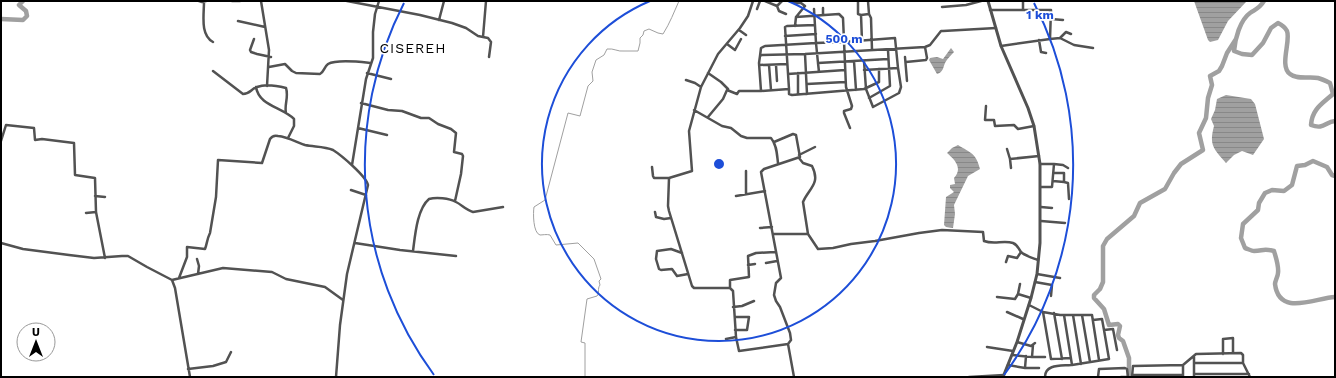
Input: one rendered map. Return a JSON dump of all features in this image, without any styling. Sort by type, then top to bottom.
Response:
[{"type":"street","points":[[199,1],[205,2],[206,34],[208,39],[213,42]]},
{"type":"street","points":[[232,1],[240,1]]},
{"type":"street","points":[[261,1],[270,57],[268,86]]},
{"type":"street","points":[[347,1],[420,15],[466,28],[478,36],[488,38],[491,42],[489,57]]},
{"type":"street","points":[[351,166],[367,73],[373,58],[374,22],[379,1]]},
{"type":"street","points":[[439,20],[444,1]]},
{"type":"street","points":[[483,37],[486,1]]},
{"type":"street","points":[[652,167],[652,176],[654,178],[670,178],[692,171],[689,140],[690,124],[701,87],[718,54],[739,30],[748,16],[753,1]]},
{"type":"street","points":[[757,9],[760,1]]},
{"type":"street","points":[[765,1],[777,6],[779,11],[786,14]]},
{"type":"street","points":[[777,6],[782,1]]},
{"type":"street","points":[[790,1],[797,4],[801,3],[805,6],[796,17],[796,26]]},
{"type":"street","points":[[858,1],[858,14],[861,15],[862,41]]},
{"type":"street","points":[[868,1],[869,14],[871,18],[872,50]]},
{"type":"street","points":[[942,7],[966,5],[981,1]]},
{"type":"street","points":[[969,377],[1003,376],[1017,342],[1037,274],[1041,221],[1040,156],[1034,126],[1028,108],[1001,46],[988,1]]},
{"type":"street","points":[[1023,2],[1023,10]]},
{"type":"street","points":[[823,8],[823,15]]},
{"type":"street","points":[[814,9],[819,72]]},
{"type":"street","points":[[990,10],[1051,10],[1050,39]]},
{"type":"street","points":[[861,15],[869,14]]},
{"type":"street","points":[[796,17],[823,15],[841,16],[843,18],[846,70],[845,82],[846,91],[852,106],[851,109],[844,111],[844,114],[850,128]]},
{"type":"street","points":[[1051,19],[1064,20]]},
{"type":"street","points":[[238,21],[265,27]]},
{"type":"street","points":[[815,25],[785,27],[790,95],[866,89],[879,82],[879,69]]},
{"type":"street","points":[[760,56],[925,47],[930,45],[941,31],[996,28]]},
{"type":"street","points":[[739,30],[746,35]]},
{"type":"street","points":[[1060,38],[1066,32],[1071,34]]},
{"type":"street","points":[[785,36],[816,34]]},
{"type":"street","points":[[761,91],[759,65],[761,48],[763,46],[895,38],[901,87],[899,93],[873,107],[866,89],[864,61]]},
{"type":"street","points":[[1001,46],[1060,38],[1074,45],[1093,48]]},
{"type":"street","points":[[254,39],[250,51],[270,57]]},
{"type":"street","points":[[727,44],[734,50],[741,39]]},
{"type":"street","points":[[1039,40],[1041,52],[1046,53]]},
{"type":"street","points":[[906,62],[926,60],[925,47]]},
{"type":"street","points":[[869,98],[890,87],[888,50]]},
{"type":"street","points":[[805,54],[807,94]]},
{"type":"street","points":[[905,57],[907,81]]},
{"type":"street","points":[[818,63],[888,59]]},
{"type":"street","points":[[854,61],[856,90]]},
{"type":"street","points":[[269,67],[287,64],[292,71],[296,73],[320,74],[325,66],[332,63],[371,62]]},
{"type":"street","points":[[759,65],[787,64]]},
{"type":"street","points":[[769,65],[771,90]]},
{"type":"street","points":[[776,65],[777,80]]},
{"type":"street","points":[[864,70],[898,68]]},
{"type":"street","points":[[788,74],[846,70]]},
{"type":"street","points":[[213,71],[243,94],[248,94],[256,87],[268,86],[287,89],[286,113]]},
{"type":"street","points":[[367,73],[391,79]]},
{"type":"street","points":[[708,73],[721,82],[728,90],[737,94],[739,91],[789,89]]},
{"type":"street","points":[[798,73],[798,94]]},
{"type":"street","points":[[686,80],[696,83],[701,87]]},
{"type":"street","points":[[807,84],[845,82]]},
{"type":"street","points":[[256,87],[258,95],[265,102],[286,113],[294,121],[288,138]]},
{"type":"street","points":[[708,117],[723,99],[728,90]]},
{"type":"street","points":[[362,103],[394,111],[402,111],[421,118],[429,118],[456,133],[454,152],[462,154],[463,156],[455,201]]},
{"type":"street","points":[[986,106],[985,120],[994,120],[995,126],[1013,125],[1018,129],[1034,126]]},
{"type":"street","points":[[694,110],[722,126],[730,128],[741,136],[747,138],[771,138],[777,150],[778,163]]},
{"type":"street","points":[[1,141],[6,125],[34,128],[35,140],[74,143],[76,155],[75,175],[95,178],[96,212],[105,258]]},
{"type":"street","points":[[358,128],[387,135]]},
{"type":"street","points":[[774,142],[794,134],[797,139],[799,156],[804,163],[812,166],[815,183],[803,201],[808,234],[818,249],[822,250],[942,230],[983,232],[984,241],[995,244],[1006,242],[1014,243],[1018,245],[1021,252],[1038,260]]},
{"type":"street","points":[[179,278],[187,257],[187,247],[205,249],[206,247],[216,197],[218,160],[262,163],[271,137],[276,136],[288,138],[304,145],[331,149],[368,182],[348,268],[340,324],[336,377]]},
{"type":"street","points":[[794,377],[788,344],[791,340],[790,333],[774,295],[776,283],[781,278],[775,252],[762,171],[778,163],[799,156],[815,147]]},
{"type":"street","points":[[1007,149],[1011,168]]},
{"type":"street","points":[[1010,159],[1040,156]]},
{"type":"street","points":[[1040,164],[1063,165],[1068,168]]},
{"type":"street","points":[[1041,187],[1052,188],[1054,164]]},
{"type":"street","points":[[746,172],[746,194]]},
{"type":"street","points":[[1054,173],[1064,173],[1064,182]]},
{"type":"street","points":[[670,178],[668,206],[693,287],[730,288]]},
{"type":"street","points":[[1053,182],[1068,183],[1069,198],[1064,199]]},
{"type":"street","points":[[351,190],[366,195]]},
{"type":"street","points":[[736,196],[765,191]]},
{"type":"street","points":[[95,196],[105,197]]},
{"type":"street","points":[[413,251],[417,224],[427,200],[437,198],[455,201],[469,211],[473,212],[503,207]]},
{"type":"street","points":[[1041,207],[1052,208]]},
{"type":"street","points":[[86,213],[96,212]]},
{"type":"street","points":[[655,212],[656,217],[661,219],[671,218]]},
{"type":"street","points":[[1041,221],[1065,223]]},
{"type":"street","points":[[760,228],[772,227]]},
{"type":"street","points":[[773,234],[808,234]]},
{"type":"street","points":[[1,243],[23,249],[94,258],[128,256],[172,280],[223,268],[272,272],[286,279],[324,287],[343,300]]},
{"type":"street","points":[[355,243],[456,256]]},
{"type":"street","points":[[682,253],[671,249],[657,251],[656,259],[659,269],[661,270],[672,269],[676,276],[688,274]]},
{"type":"street","points":[[775,252],[753,254],[748,256],[749,277],[730,280],[730,288],[733,291],[736,337],[740,352],[788,344]]},
{"type":"street","points":[[1006,262],[1008,256],[1017,258],[1021,252]]},
{"type":"street","points":[[197,259],[199,266],[198,274]]},
{"type":"street","points":[[766,262],[777,261]]},
{"type":"street","points":[[748,265],[755,264]]},
{"type":"street","points":[[1037,274],[1060,278]]},
{"type":"street","points":[[172,280],[175,288],[190,377]]},
{"type":"street","points":[[1035,282],[1052,285],[1051,296]]},
{"type":"street","points":[[997,297],[1015,299],[1018,294],[1020,284]]},
{"type":"street","points":[[1018,294],[1031,298]]},
{"type":"street","points":[[734,307],[742,306],[754,301]]},
{"type":"street","points":[[1029,305],[1043,312],[1064,315],[1092,315],[1099,360]]},
{"type":"street","points":[[1007,312],[1023,319]]},
{"type":"street","points":[[1043,312],[1050,358],[1071,358]]},
{"type":"street","points":[[1054,313],[1062,359]]},
{"type":"street","points":[[1064,315],[1071,365]]},
{"type":"street","points":[[1073,315],[1081,364]]},
{"type":"street","points":[[1082,315],[1090,362]]},
{"type":"street","points":[[734,317],[749,317],[747,330],[736,330]]},
{"type":"street","points":[[1045,377],[1046,372],[1052,366],[1081,364],[1109,359],[1102,319],[1093,320]]},
{"type":"street","points":[[1104,330],[1113,329],[1117,350]]},
{"type":"street","points":[[726,339],[736,337]]},
{"type":"street","points":[[1223,354],[1223,339],[1233,338],[1233,354]]},
{"type":"street","points":[[1017,342],[1034,344],[1032,357]]},
{"type":"street","points":[[987,347],[1026,356],[1045,357]]},
{"type":"street","points":[[188,369],[213,366],[226,362],[231,352]]},
{"type":"street","points":[[1183,365],[1183,376],[1132,376],[1133,366],[1183,365],[1196,354],[1242,353],[1243,363],[1250,375]]},
{"type":"street","points":[[1194,355],[1194,375],[1250,375]]},
{"type":"street","points":[[1025,368],[1026,356]]},
{"type":"street","points":[[1194,363],[1243,363]]},
{"type":"street","points":[[1008,365],[1025,368],[1039,368]]},
{"type":"street","points":[[1098,377],[1099,369],[1125,368],[1127,370],[1128,377],[1121,377]]},
{"type":"shaded area","points":[[1194,1],[1246,2],[1228,21],[1218,40],[1210,42]]},
{"type":"shaded area","points":[[951,48],[954,52],[949,57],[942,71],[937,74],[929,60],[930,58],[937,57],[943,59]]},
{"type":"shaded area","points":[[1226,95],[1251,99],[1255,104],[1264,139],[1253,155],[1242,151],[1234,155],[1226,163],[1213,146],[1212,138],[1214,126],[1211,119],[1215,110],[1217,99]]},
{"type":"shaded area","points":[[958,145],[975,156],[980,169],[968,176],[954,205],[955,214],[953,228],[946,227],[944,225],[946,197],[954,192],[950,188],[950,185],[955,184],[954,178],[957,174],[958,168],[953,158],[947,153]]},
{"type":"waterway","points":[[1,19],[23,20],[27,16],[26,11],[19,5],[23,1]]},
{"type":"waterway","points":[[585,377],[585,343],[581,342],[587,299],[598,295],[600,285],[599,281],[601,279],[594,259],[578,243],[556,245],[550,235],[540,235],[536,231],[534,222],[534,207],[545,200],[568,113],[580,116],[588,86],[593,81],[592,72],[596,60],[604,55],[607,49],[638,51],[640,38],[644,31],[649,29],[663,34],[679,1]]},
{"type":"waterway","points":[[1264,1],[1243,20],[1237,36],[1234,51],[1252,55],[1263,43],[1271,28],[1278,23],[1282,25],[1287,31],[1288,35],[1285,65],[1290,74],[1296,77],[1318,78],[1330,83],[1333,94],[1321,104],[1313,115],[1311,125],[1319,127],[1335,121]]},
{"type":"waterway","points":[[1129,377],[1129,358],[1123,341],[1118,335],[1120,326],[1118,324],[1109,325],[1104,309],[1094,298],[1094,295],[1100,289],[1103,282],[1103,246],[1107,239],[1134,216],[1140,203],[1165,189],[1181,164],[1203,150],[1199,133],[1206,118],[1208,98],[1212,85],[1210,76],[1219,71],[1227,53],[1236,39]]},
{"type":"waterway","points":[[1335,176],[1332,175],[1327,167],[1313,161],[1305,165],[1297,166],[1292,185],[1284,191],[1272,190],[1265,193],[1259,203],[1258,210],[1243,224],[1241,238],[1245,248],[1254,251],[1274,251],[1278,270],[1275,284],[1278,294],[1283,300],[1290,303],[1299,303],[1335,297]]},
{"type":"district","name":"CISEREH","points":[[413,48]]}]
